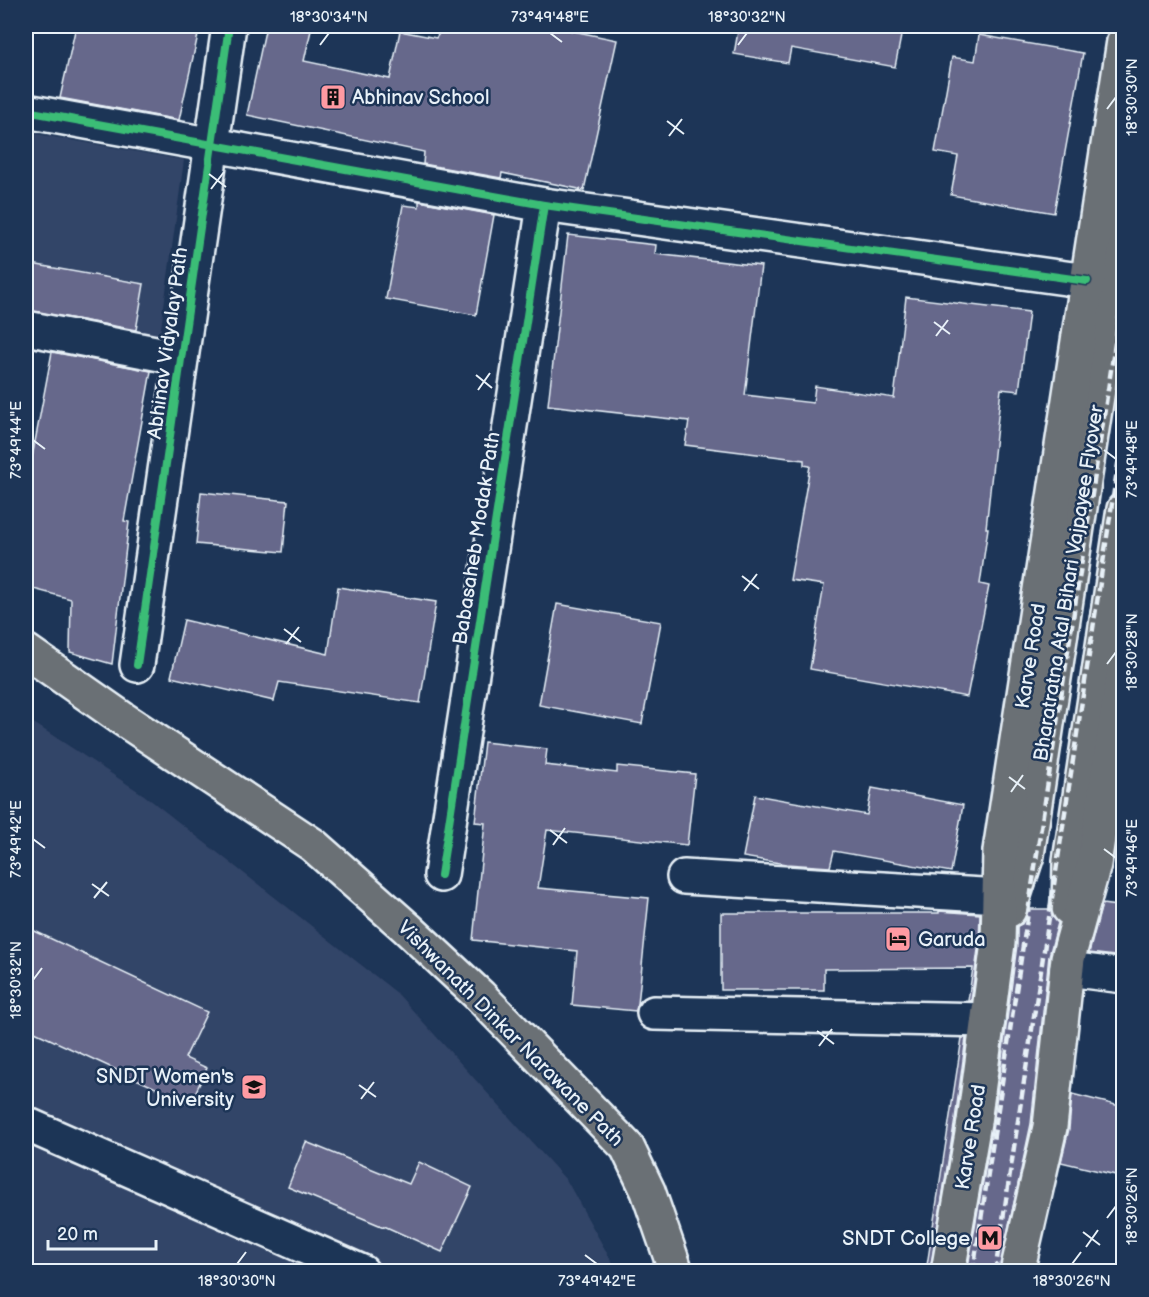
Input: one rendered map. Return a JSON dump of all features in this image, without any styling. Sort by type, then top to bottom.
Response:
[{"type":"main road","name":"Karve Road","points":[[948,1272],[974,1122],[998,943],[1000,851],[1124,41]]},
{"type":"main road","name":"Bharatratna Atal Bihari Vajpayee Flyover","points":[[998,943],[1027,855],[1124,219]]},
{"type":"main road","points":[[1017,1272],[1050,1127],[1067,964],[1070,861],[1124,508]]},
{"type":"main road","name":"Vishwanath Dinkar Narawane Path","points":[[26,651],[123,719],[313,845],[480,996],[627,1147],[648,1191],[676,1272]]},
{"type":"main road","points":[[1067,964],[1094,864],[1113,812],[1124,670]]},
{"type":"street","name":"Abhinav Vidyalay Path","points":[[137,665],[229,26]]},
{"type":"street","points":[[26,111],[544,205],[1087,281]]},
{"type":"street","name":"Babasaheb Modak Path","points":[[441,875],[544,205]]},
{"type":"street","points":[[26,328],[181,358]]},
{"type":"street","points":[[684,877],[999,896]]},
{"type":"street","points":[[1067,964],[1124,976]]},
{"type":"street","points":[[654,1013],[988,1020]]},
{"type":"street","points":[[26,1124],[362,1272]]},
{"type":"shaded area","points":[[26,132],[184,160],[160,335],[26,309]]},
{"type":"shaded area","name":"SNDT Women's University","points":[[26,718],[144,795],[397,993],[567,1181],[617,1271],[26,1271]]},
{"type":"building","points":[[76,26],[200,26],[179,120],[60,98]]},
{"type":"building","points":[[266,26],[312,26],[304,61],[390,79],[400,31],[436,38],[444,26],[549,26],[617,40],[584,190],[502,173],[501,178],[423,164],[424,152],[247,115]]},
{"type":"building","points":[[739,26],[903,26],[895,67],[791,48],[788,63],[734,54]]},
{"type":"building","points":[[979,35],[1083,53],[1054,213],[951,195],[958,156],[935,152],[952,57],[975,61]]},
{"type":"building","points":[[419,201],[494,215],[476,315],[386,299],[403,205],[419,207]]},
{"type":"building","points":[[568,235],[656,245],[655,254],[761,266],[745,395],[813,403],[815,386],[894,398],[906,297],[1029,312],[1019,391],[1001,389],[986,528],[988,528],[980,584],[989,586],[967,697],[810,669],[824,585],[790,580],[810,466],[804,465],[804,460],[685,445],[689,421],[548,405]]},
{"type":"building","points":[[26,263],[144,284],[136,330],[26,310]]},
{"type":"building","points":[[52,352],[151,371],[124,521],[129,522],[112,664],[70,652],[71,599],[26,587],[26,489]]},
{"type":"building","points":[[201,492],[288,501],[283,552],[196,544]]},
{"type":"building","points":[[338,587],[436,602],[420,703],[279,682],[274,701],[171,677],[184,620],[328,654]]},
{"type":"building","points":[[557,604],[661,622],[642,724],[539,705]]},
{"type":"building","points":[[484,742],[547,749],[545,765],[617,773],[617,766],[695,774],[687,845],[547,830],[538,888],[649,898],[636,1011],[572,1005],[577,951],[473,940],[485,823],[475,822]]},
{"type":"building","points":[[872,788],[963,805],[951,872],[834,851],[830,867],[786,864],[743,857],[755,795],[867,815]]},
{"type":"building","points":[[1050,896],[1052,916],[1058,923],[1049,956],[1031,1124],[999,1272],[967,1272],[993,1125],[1017,945],[1017,926],[1022,924],[1029,909],[1049,909]]},
{"type":"building","points":[[1102,904],[1124,907],[1124,957],[1089,953]]},
{"type":"building","points":[[939,911],[980,914],[979,942],[971,1001],[968,1001],[973,968],[824,969],[824,990],[721,990],[721,913],[939,913]]},
{"type":"building","points":[[26,927],[207,1012],[185,1058],[207,1068],[190,1104],[26,1028]]},
{"type":"building","points":[[962,1038],[966,1038],[955,1119],[930,1272],[926,1272]]},
{"type":"building","points":[[1072,1094],[1124,1107],[1124,1177],[1061,1162],[1069,1129]]},
{"type":"building","points":[[306,1142],[409,1184],[419,1162],[472,1187],[442,1252],[288,1187]]},
{"type":"railway","points":[[973,1272],[1124,285]]},
{"type":"railway","points":[[995,1272],[1124,425]]},
{"type":"cycle path","points":[[137,665],[229,26]]},
{"type":"cycle path","points":[[26,111],[544,205],[1087,281]]},
{"type":"cycle path","points":[[441,875],[544,205]]},
{"type":"place","name":"Abhinav School","points":[[333,97]]},
{"type":"place","name":"Garuda","points":[[898,939]]},
{"type":"place","name":"SNDT Women's University","points":[[254,1087]]},
{"type":"place","name":"SNDT College","points":[[990,1238]]}]
